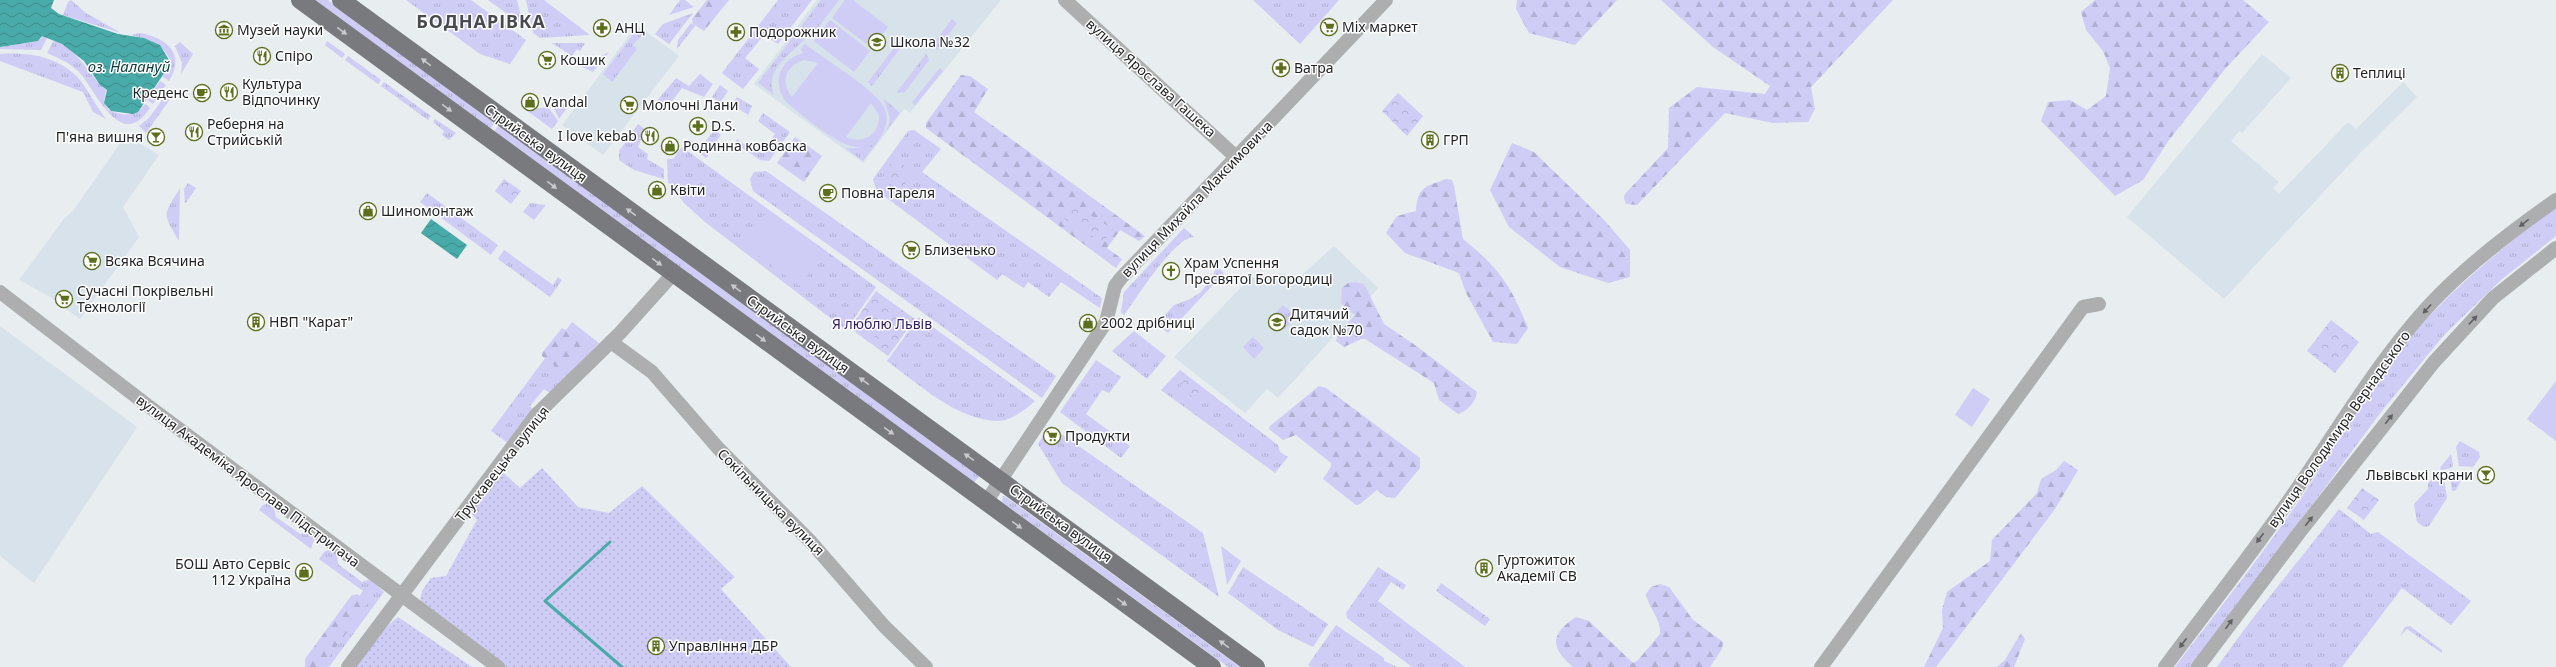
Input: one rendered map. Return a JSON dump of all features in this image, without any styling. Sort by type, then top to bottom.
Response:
[{"type":"main road","name":"Стрийська вулиця","points":[[300,0],[1212,667]]},
{"type":"main road","name":"Стрийська вулиця","points":[[341,0],[1001,479],[1256,667]]},
{"type":"street","name":"вулиця Ярослава Гашека","points":[[1065,0],[1236,157]]},
{"type":"street","name":"вулиця Михайла Максимовича","points":[[986,502],[1106,322],[1115,286],[1121,278],[1386,0]]},
{"type":"street","name":"вулиця Володимира Вернадського","points":[[2165,667],[2291,497],[2355,402],[2416,320],[2441,293],[2500,241],[2556,200]]},
{"type":"street","name":"вулиця Володимира Вернадського","points":[[2198,667],[2299,533],[2434,362],[2494,298],[2556,248]]},
{"type":"street","name":"Трускавецька вулиця","points":[[348,667],[403,596],[536,415],[611,342],[673,274]]},
{"type":"street","name":"вулиця Академіка Ярослава Підстригача","points":[[0,292],[147,405],[498,667]]},
{"type":"street","points":[[1822,667],[2083,307],[2099,304]]},
{"type":"street","name":"Сокільницька вулиця","points":[[611,342],[652,372],[718,448],[811,542],[884,626],[926,667]]},
{"type":"shaded area","name":"Школа №32","points":[[817,0],[1001,0],[910,113],[904,109],[863,163],[754,84]]},
{"type":"shaded area","points":[[637,25],[679,56],[603,155],[562,125]]},
{"type":"shaded area","points":[[2262,54],[2291,78],[2242,133],[2239,131],[2231,141],[2279,182],[2273,188],[2279,194],[2348,122],[2356,129],[2403,82],[2417,97],[2359,154],[2224,299],[2127,217]]},
{"type":"shaded area","name":"Сучасні Покрівельні Технології","points":[[126,135],[159,155],[123,207],[139,237],[80,319],[49,296],[19,280],[64,219],[73,211]]},
{"type":"shaded area","name":"Дитячий садок №70","points":[[1334,246],[1378,288],[1278,398],[1267,389],[1245,413],[1174,357],[1250,278],[1284,273],[1294,282]]},
{"type":"shaded area","points":[[0,326],[137,427],[34,583],[0,556]]},
{"type":"green space","points":[[71,0],[86,13],[121,33],[63,15],[68,2]]},
{"type":"green space","points":[[311,0],[328,0],[495,122],[489,131]]},
{"type":"green space","points":[[406,0],[471,0],[526,40],[510,64],[480,54]]},
{"type":"green space","points":[[488,0],[517,0],[523,25]]},
{"type":"green space","points":[[526,0],[544,0],[590,35],[540,38],[533,33]]},
{"type":"green space","points":[[680,0],[685,0],[694,7],[669,15]]},
{"type":"green space","points":[[707,0],[729,0],[704,31],[693,24],[692,19]]},
{"type":"green space","points":[[778,0],[812,0],[778,44],[764,35],[745,58],[759,69],[743,89],[722,73]]},
{"type":"green space","points":[[821,0],[839,0],[810,38],[807,36],[776,69],[772,85],[774,95],[758,83]]},
{"type":"green space","points":[[845,0],[853,0],[888,27],[872,48],[832,18]]},
{"type":"green space","points":[[1253,0],[1339,0],[1300,44]]},
{"type":"green space","points":[[1517,0],[1617,0],[1575,45],[1529,33],[1516,9]]},
{"type":"green space","points":[[1661,0],[1893,0],[1811,87],[1815,109],[1808,122],[1773,123],[1725,113],[1637,205],[1626,204],[1624,199],[1625,194],[1668,148],[1669,108],[1697,87],[1765,94],[1770,86],[1713,47]]},
{"type":"green space","points":[[2095,0],[2243,0],[2269,22],[2225,69],[2169,140],[2143,180],[2115,196],[2041,121],[2048,102],[2070,100],[2087,110],[2106,96],[2110,68],[2103,51],[2086,30],[2081,12]]},
{"type":"green space","points":[[693,13],[669,44],[655,34],[663,24]]},
{"type":"green space","points":[[952,19],[957,23],[937,50],[932,46]]},
{"type":"green space","points":[[830,20],[870,51],[854,72],[814,41]]},
{"type":"green space","points":[[691,23],[695,26],[677,49],[678,40]]},
{"type":"green space","points":[[638,28],[647,35],[646,37],[642,35],[633,45],[637,49],[612,82],[603,74]]},
{"type":"green space","points":[[140,33],[150,35],[166,43],[171,49],[174,55],[175,63],[174,71],[169,81],[163,77],[170,60],[167,54],[163,49],[154,43],[131,35]]},
{"type":"green space","points":[[43,36],[47,38],[41,50],[0,49],[0,47],[38,41]]},
{"type":"green space","points":[[901,39],[905,42],[872,86],[868,82]]},
{"type":"green space","points":[[54,40],[71,51],[99,84],[106,90],[104,101],[108,110],[119,114],[133,114],[141,109],[145,104],[150,108],[139,120],[129,124],[119,121],[110,114],[101,103],[79,72],[68,63],[47,53]]},
{"type":"green space","points":[[327,41],[345,54],[342,58],[325,45]]},
{"type":"green space","points":[[180,42],[193,54],[181,74],[182,63],[175,46]]},
{"type":"green space","points":[[552,43],[585,43],[580,51],[577,49],[572,56]]},
{"type":"green space","points":[[805,44],[869,90],[882,104],[887,118],[886,126],[883,133],[874,144],[862,147],[849,145],[835,139],[787,103],[779,88],[780,73],[788,61],[803,53],[801,49]],"holes":[[[804,60],[818,63],[792,97],[786,86],[787,75],[793,66]],[[871,103],[879,115],[877,128],[865,139],[859,140],[846,137]]]},
{"type":"green space","points":[[609,52],[593,72],[580,66],[581,66]]},
{"type":"green space","points":[[0,54],[33,55],[54,61],[63,66],[80,80],[106,119],[93,112],[83,92],[0,61]]},
{"type":"green space","points":[[926,54],[929,60],[905,92],[898,93],[897,92]]},
{"type":"green space","points":[[348,56],[381,80],[378,84],[345,60]]},
{"type":"green space","points":[[940,68],[943,71],[915,105],[912,102]]},
{"type":"green space","points":[[700,74],[713,84],[704,97],[682,88],[666,109],[656,102],[676,78],[689,86]]},
{"type":"green space","points":[[961,75],[970,76],[988,89],[974,112],[1145,236],[1139,241],[1120,230],[1107,248],[1122,259],[1116,268],[926,128],[926,123]]},
{"type":"green space","points":[[160,81],[166,85],[153,104],[147,100]]},
{"type":"green space","points":[[384,82],[431,116],[428,120],[381,86]]},
{"type":"green space","points":[[720,85],[728,91],[720,103],[712,97]]},
{"type":"green space","points":[[169,90],[173,95],[146,133],[139,126],[149,118]]},
{"type":"green space","points":[[1398,93],[1423,116],[1407,136],[1382,111]]},
{"type":"green space","points":[[737,97],[752,106],[748,115],[732,104]]},
{"type":"green space","points":[[883,98],[900,113],[885,133],[890,118]]},
{"type":"green space","points":[[571,103],[559,119],[553,106]]},
{"type":"green space","points":[[548,107],[558,121],[552,129],[526,110]]},
{"type":"green space","points":[[763,113],[790,132],[769,161],[760,160],[735,143],[737,139],[752,150],[762,153],[775,134],[758,121]]},
{"type":"green space","points":[[435,119],[456,133],[449,140],[442,135],[444,131],[433,122]]},
{"type":"green space","points":[[638,124],[645,129],[638,147],[648,154],[647,159],[664,169],[664,179],[634,170],[619,160],[619,151]]},
{"type":"green space","points":[[499,125],[980,475],[973,484],[493,133]]},
{"type":"green space","points":[[714,130],[721,135],[710,150],[703,145]]},
{"type":"green space","points":[[914,130],[941,149],[922,172],[1102,298],[1100,308],[1061,282],[1049,297],[1028,282],[1024,288],[1002,274],[997,280],[876,190],[873,179],[908,131]]},
{"type":"green space","points":[[795,137],[822,156],[804,182],[777,163]]},
{"type":"green space","points":[[689,139],[709,154],[706,158],[687,143]]},
{"type":"green space","points":[[880,139],[863,161],[845,148],[860,148],[868,146]]},
{"type":"green space","points":[[1512,143],[1534,152],[1605,221],[1630,250],[1630,277],[1608,283],[1560,267],[1509,227],[1490,190]]},
{"type":"green space","points":[[682,147],[876,287],[846,330],[705,222],[684,203],[668,182],[667,159],[673,159]]},
{"type":"green space","points":[[895,159],[913,172],[901,191],[882,178]]},
{"type":"green space","points":[[766,171],[1056,376],[1042,398],[753,191],[750,179],[754,172]]},
{"type":"green space","points":[[504,179],[521,191],[511,204],[495,191]]},
{"type":"green space","points":[[1446,179],[1452,180],[1454,186],[1463,239],[1486,259],[1503,278],[1522,313],[1528,328],[1517,344],[1493,342],[1466,293],[1459,273],[1405,253],[1386,233],[1397,216],[1416,211],[1419,197],[1424,189]]},
{"type":"green space","points":[[188,183],[196,188],[185,204],[184,189]]},
{"type":"green space","points":[[180,188],[179,241],[167,219],[167,214],[170,204]]},
{"type":"green space","points":[[427,193],[498,245],[491,255],[420,202]]},
{"type":"green space","points":[[1069,202],[1113,229],[1103,243],[1060,216]]},
{"type":"green space","points":[[530,203],[546,205],[534,220],[523,212]]},
{"type":"green space","points":[[2556,207],[2556,236],[2501,280],[2444,335],[2381,412],[2192,667],[2175,667],[2288,517],[2311,484],[2360,402],[2380,373],[2402,346],[2449,296],[2475,272]]},
{"type":"green space","points":[[763,215],[821,256],[800,286],[742,244]]},
{"type":"green space","points":[[1184,228],[1194,237],[1186,240],[1176,247],[1166,257],[1124,315],[1121,312],[1124,292]]},
{"type":"green space","points":[[504,250],[553,285],[558,277],[562,280],[550,297],[498,259]]},
{"type":"green space","points":[[1217,266],[1224,273],[1168,333],[1157,324],[1174,305],[1190,299],[1201,292],[1211,279]]},
{"type":"green space","points":[[1355,282],[1364,284],[1384,324],[1415,345],[1477,392],[1475,399],[1468,409],[1458,414],[1439,400],[1434,383],[1365,339],[1361,339],[1344,347],[1336,341],[1339,332],[1355,315],[1341,303],[1342,288],[1348,283]]},
{"type":"green space","name":"Я люблю Львів","points":[[876,291],[915,319],[888,356],[850,328]]},
{"type":"green space","points":[[1283,305],[1296,317],[1284,330],[1271,318]]},
{"type":"green space","points":[[862,312],[882,326],[870,343],[850,328]]},
{"type":"green space","points":[[919,317],[1035,401],[1013,417],[998,421],[982,419],[967,414],[953,408],[925,390],[887,361]]},
{"type":"green space","points":[[2331,320],[2359,342],[2335,373],[2307,351]]},
{"type":"green space","points":[[572,322],[599,343],[551,394],[544,389],[530,406],[536,412],[508,443],[491,431]]},
{"type":"green space","points":[[562,328],[584,340],[586,345],[565,370],[562,371],[542,356],[542,353]]},
{"type":"green space","points":[[1134,331],[1166,356],[1147,379],[1112,351]]},
{"type":"green space","points":[[1253,337],[1264,348],[1254,359],[1243,347]]},
{"type":"green space","points":[[1096,360],[1121,377],[1109,393],[1102,390],[1086,414],[1130,446],[1121,458],[1060,412]]},
{"type":"green space","points":[[1180,370],[1278,445],[1280,452],[1288,457],[1275,473],[1161,390]]},
{"type":"green space","points":[[1187,376],[1202,389],[1195,399],[1180,386]]},
{"type":"green space","points":[[2556,381],[2556,441],[2527,419]]},
{"type":"green space","points":[[1319,386],[1326,388],[1420,458],[1420,468],[1395,498],[1386,497],[1377,490],[1360,504],[1356,505],[1323,479],[1331,467],[1331,463],[1296,435],[1283,440],[1269,429],[1270,426]]},
{"type":"green space","points":[[1973,388],[1990,399],[1972,427],[1955,415]]},
{"type":"green space","points":[[1050,426],[1203,533],[1219,597],[1062,483],[1038,444]]},
{"type":"green space","points":[[2460,441],[2479,452],[2480,457],[2473,467],[2459,466],[2456,447]]},
{"type":"green space","points":[[2451,454],[2453,465],[2451,468],[2441,470],[2440,468]]},
{"type":"green space","points":[[2064,461],[2078,470],[2055,509],[1936,667],[1924,667],[1943,628],[1942,610],[1947,592],[1990,561],[1992,540],[2037,493],[2041,479],[2056,470]]},
{"type":"green space","points":[[542,468],[578,507],[609,513],[642,486],[735,577],[721,589],[791,667],[504,667],[420,602],[422,591],[431,578],[446,576],[477,520],[471,513],[501,471],[520,488]]},
{"type":"green space","points":[[2466,473],[2455,491],[2452,491],[2450,476]]},
{"type":"green space","points":[[2440,475],[2444,478],[2447,498],[2429,526],[2424,527],[2417,522],[2414,504],[2428,489],[2428,484],[2434,476]]},
{"type":"green space","points":[[2362,488],[2379,500],[2364,520],[2347,508]]},
{"type":"green space","points":[[1003,496],[1240,667],[1228,667],[1002,502]]},
{"type":"green space","points":[[269,503],[274,508],[276,517],[300,534],[308,533],[315,537],[311,549],[259,510],[263,505]]},
{"type":"green space","points":[[2339,509],[2371,534],[2378,532],[2471,601],[2451,625],[2402,588],[2342,667],[2217,667],[2261,607]]},
{"type":"green space","points":[[1221,546],[1241,561],[1227,585]]},
{"type":"green space","points":[[330,549],[337,555],[338,564],[362,582],[370,579],[384,592],[329,667],[308,667],[363,591],[319,559],[324,552]]},
{"type":"green space","points":[[1243,567],[1328,624],[1313,647],[1278,630],[1228,593]]},
{"type":"green space","points":[[1378,567],[1406,585],[1403,590],[1391,582],[1378,601],[1465,667],[1412,667],[1347,618],[1346,613]]},
{"type":"green space","points":[[1441,583],[1490,619],[1485,626],[1436,591]]},
{"type":"green space","points":[[1660,584],[1669,587],[1693,620],[1723,642],[1722,649],[1710,667],[1573,667],[1565,660],[1557,647],[1556,641],[1561,629],[1576,617],[1589,621],[1633,663],[1638,660],[1660,634],[1659,623],[1646,594],[1651,587]]},
{"type":"green space","points":[[357,594],[367,602],[363,611],[321,667],[305,667],[305,659],[351,596]]},
{"type":"green space","points":[[398,617],[472,667],[356,667],[385,628]]},
{"type":"green space","points":[[1336,625],[1384,658],[1384,661],[1397,667],[1311,667],[1308,665]]},
{"type":"green space","points":[[2410,626],[2442,650],[2442,653],[2407,629],[2400,636],[2405,627]]},
{"type":"green space","points":[[2021,633],[2025,639],[2014,667],[1997,667],[2005,660]]},
{"type":"water","name":"оз. Налануй","points":[[0,0],[54,0],[51,8],[59,14],[118,34],[144,38],[160,45],[169,60],[167,69],[138,112],[133,114],[111,111],[104,103],[107,90],[100,85],[84,61],[62,44],[42,36],[38,41],[0,47]]},
{"type":"water","points":[[431,219],[467,245],[457,259],[421,233]]},
{"type":"waterway","points":[[610,542],[545,601],[622,667]]},
{"type":"place","name":"Mix маркет","points":[[1329,27]]},
{"type":"place","name":"АНЦ","points":[[602,28]]},
{"type":"place","name":"Музей науки","points":[[224,30]]},
{"type":"place","name":"Подорожник","points":[[736,32]]},
{"type":"place","name":"Школа №32","points":[[877,42]]},
{"type":"place","name":"Спіро","points":[[262,56]]},
{"type":"place","name":"Кошик","points":[[547,60]]},
{"type":"place","name":"Ватра","points":[[1281,68]]},
{"type":"place","name":"Теплиці","points":[[2340,73]]},
{"type":"place","name":"Культура Відпочинку","points":[[229,92]]},
{"type":"place","name":"Креденс","points":[[202,93]]},
{"type":"place","name":"Vandal","points":[[530,102]]},
{"type":"place","name":"Молочні Лани","points":[[629,105]]},
{"type":"place","name":"D.S.","points":[[698,126]]},
{"type":"place","name":"Реберня на Стрийській","points":[[194,132]]},
{"type":"place","name":"I love kebab","points":[[650,136]]},
{"type":"place","name":"П'яна вишня","points":[[156,137]]},
{"type":"place","name":"ГРП","points":[[1430,140]]},
{"type":"place","name":"Родинна ковбаска","points":[[670,146]]},
{"type":"place","name":"Квіти","points":[[657,190]]},
{"type":"place","name":"Повна Тареля","points":[[828,193]]},
{"type":"place","name":"Шиномонтаж","points":[[368,211]]},
{"type":"place","name":"Близенько","points":[[911,250]]},
{"type":"place","name":"Всяка Всячина","points":[[92,261]]},
{"type":"place","name":"Храм Успення Пресвятої Богородиці","points":[[1171,271]]},
{"type":"place","name":"Сучасні Покрівельні Технології","points":[[64,299]]},
{"type":"place","name":"НВП \"Карат\"","points":[[256,322]]},
{"type":"place","name":"Дитячий садок №70","points":[[1277,322]]},
{"type":"place","name":"2002 дрібниці","points":[[1088,323]]},
{"type":"place","name":"Продукти","points":[[1052,436]]},
{"type":"place","name":"Львівські крани","points":[[2486,475]]},
{"type":"place","name":"Гуртожиток Академії СВ","points":[[1484,568]]},
{"type":"place","name":"БОШ Авто Сервіс 112 Україна","points":[[304,572]]},
{"type":"place","name":"Управління ДБР","points":[[656,646]]},
{"type":"district","name":"БОДНАРІВКА","points":[[481,22]]}]
